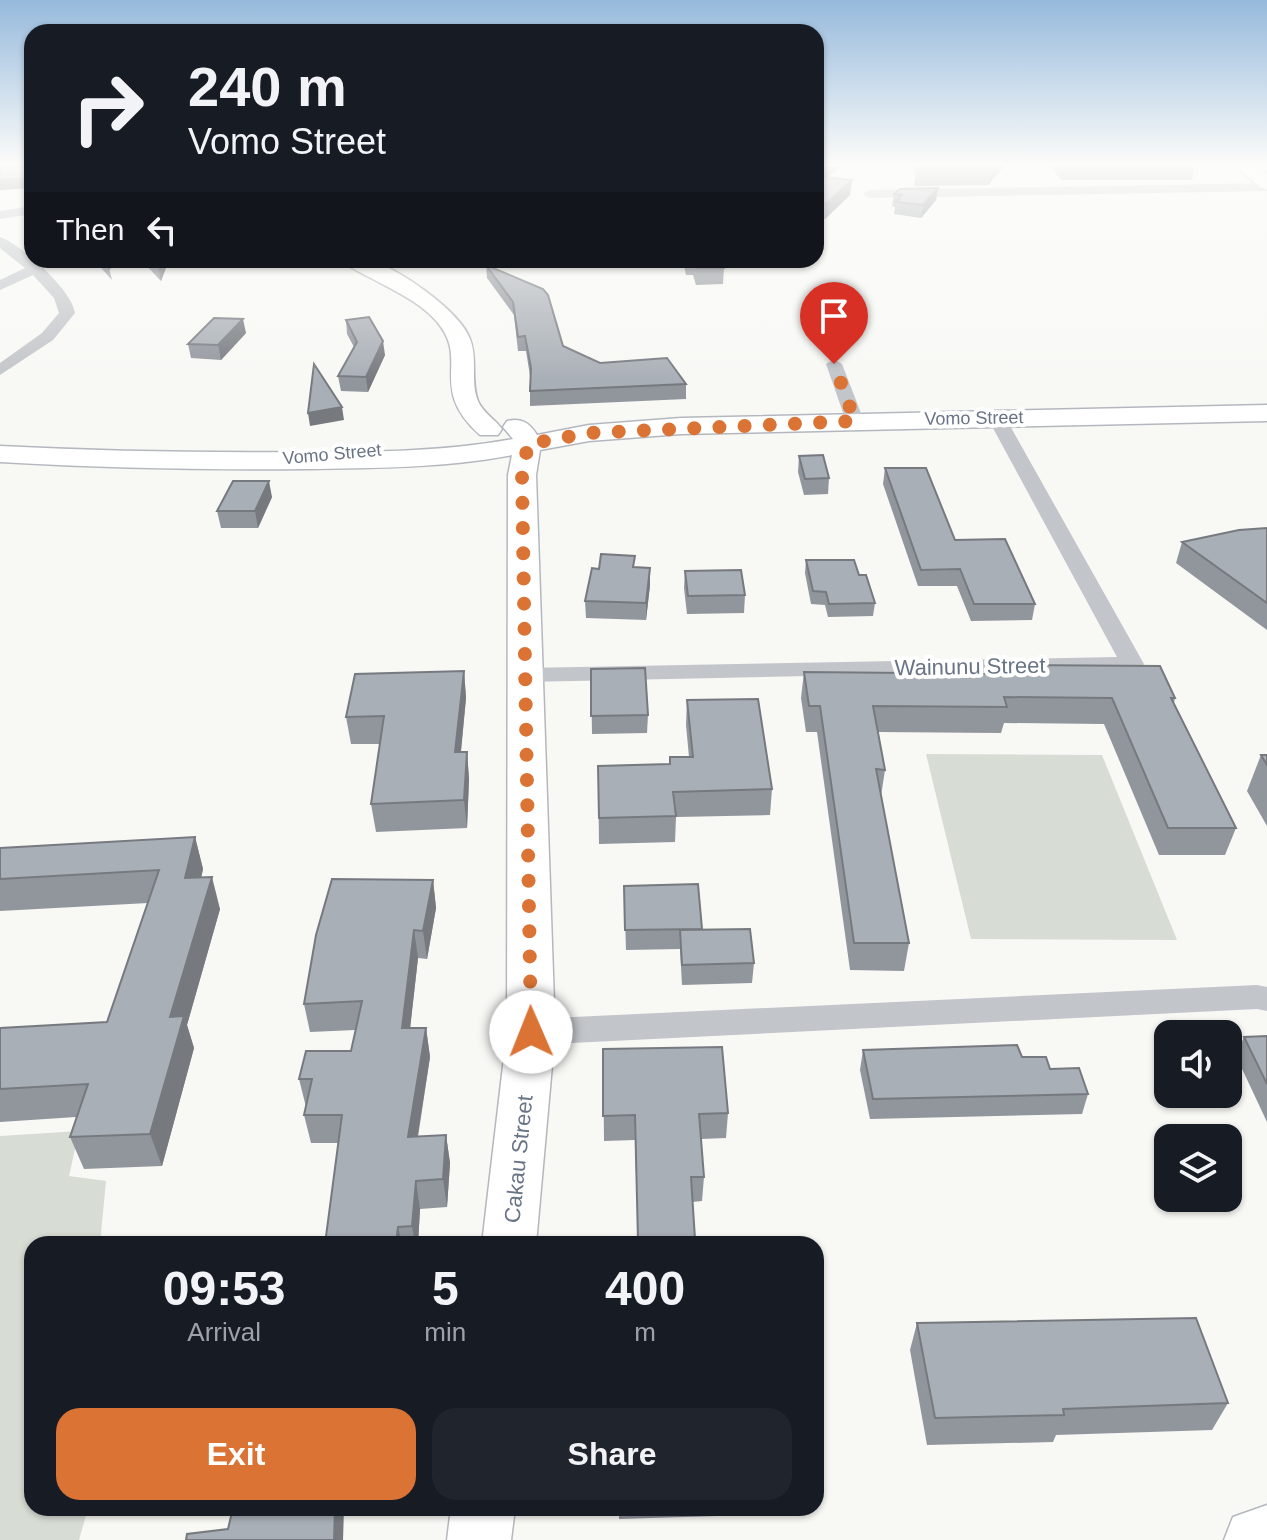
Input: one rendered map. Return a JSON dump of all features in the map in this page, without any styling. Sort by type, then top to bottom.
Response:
[{"type":"main road","points":[[370,268],[430,306],[452,325],[460,347],[461,388],[451,440]]},
{"type":"main road","points":[[461,388],[470,414],[489,429]]},
{"type":"main road","name":"Vomo Street","points":[[451,440],[681,426],[1267,413]]},
{"type":"main road","name":"Vomo Street","points":[[0,454],[151,462],[364,460],[489,429],[522,436]]},
{"type":"main road","name":"Cakau Street","points":[[510,1236],[531,1032],[522,436]]},
{"type":"main road","name":"Cakau Street","points":[[451,440],[507,465],[522,498]]},
{"type":"main road","points":[[479,1540],[482,1516]]},
{"type":"main road","points":[[1256,1540],[1267,1537]]},
{"type":"street","points":[[0,241],[24,263]]},
{"type":"street","points":[[0,286],[32,270],[58,290],[67,303],[62,322],[0,370]]},
{"type":"street","points":[[834,364],[855,421]]},
{"type":"street","name":"Wainunu Street","points":[[526,675],[1132,664],[996,417]]},
{"type":"street","points":[[531,1032],[1257,997],[1267,999]]},
{"type":"shaded area","points":[[926,754],[1102,755],[1177,940],[971,939]]},
{"type":"shaded area","points":[[79,1131],[69,1176],[106,1181],[101,1236],[24,1236],[24,1516],[86,1516],[79,1540],[0,1540],[0,1136]]},
{"type":"building","points":[[488,268],[543,289],[548,295],[563,346],[600,363],[667,358],[686,384],[530,391],[531,368],[525,336],[518,337],[513,302]]},
{"type":"building","points":[[369,317],[383,341],[366,377],[338,376],[357,342],[346,320]]},
{"type":"building","points":[[214,318],[243,319],[218,345],[188,344]]},
{"type":"building","points":[[314,364],[342,407],[308,413]]},
{"type":"building","points":[[823,455],[829,478],[805,479],[799,456]]},
{"type":"building","points":[[885,468],[926,468],[955,540],[1005,539],[1035,604],[974,604],[960,569],[921,570]]},
{"type":"building","points":[[233,481],[269,481],[255,511],[217,511]]},
{"type":"building","points":[[1267,528],[1267,603],[1182,542],[1239,530]]},
{"type":"building","points":[[601,554],[635,556],[633,567],[650,568],[646,603],[585,601],[592,568],[599,569]]},
{"type":"building","points":[[806,560],[854,560],[859,575],[866,575],[875,603],[829,604],[826,592],[813,591]]},
{"type":"building","points":[[741,570],[745,595],[688,596],[685,571]]},
{"type":"building","points":[[1006,665],[1160,666],[1175,698],[1171,698],[1236,828],[1168,828],[1112,698],[1004,697],[1007,707],[873,706],[885,770],[876,769],[909,943],[854,943],[820,706],[809,706],[804,672],[1009,674]]},
{"type":"building","points":[[645,668],[648,715],[591,716],[591,669]]},
{"type":"building","points":[[464,671],[455,752],[467,752],[464,800],[371,804],[384,716],[346,717],[355,674]]},
{"type":"building","points":[[758,699],[772,789],[673,792],[676,816],[599,818],[598,766],[670,764],[670,757],[693,757],[687,700]]},
{"type":"building","points":[[195,837],[185,878],[212,877],[170,1017],[184,1016],[150,1134],[70,1137],[88,1084],[0,1089],[0,1028],[107,1022],[159,870],[0,879],[0,848]]},
{"type":"building","points":[[332,879],[433,880],[423,931],[414,930],[402,1028],[426,1028],[408,1137],[446,1135],[443,1179],[416,1181],[412,1226],[398,1227],[397,1236],[326,1236],[342,1115],[304,1115],[312,1079],[299,1079],[306,1051],[351,1051],[362,1001],[304,1004],[316,935]]},
{"type":"building","points":[[698,884],[702,929],[625,930],[624,886]]},
{"type":"building","points":[[750,929],[754,963],[682,965],[680,930]]},
{"type":"building","points":[[1267,1036],[1267,1084],[1244,1037]]},
{"type":"building","points":[[1017,1045],[1022,1057],[1046,1057],[1050,1069],[1079,1068],[1088,1094],[873,1099],[863,1050]]},
{"type":"building","points":[[722,1047],[728,1113],[699,1114],[704,1177],[691,1177],[695,1236],[638,1236],[635,1115],[603,1116],[603,1049]]},
{"type":"building","points":[[1196,1318],[1228,1403],[1063,1409],[1064,1415],[935,1418],[917,1323]]},
{"type":"building","points":[[231,1516],[335,1516],[334,1540],[186,1540],[187,1534],[228,1529]]},
{"type":"route","points":[[531,1032],[525,524],[522,498],[523,461],[528,444],[571,435],[681,426],[855,421],[834,364]]}]
